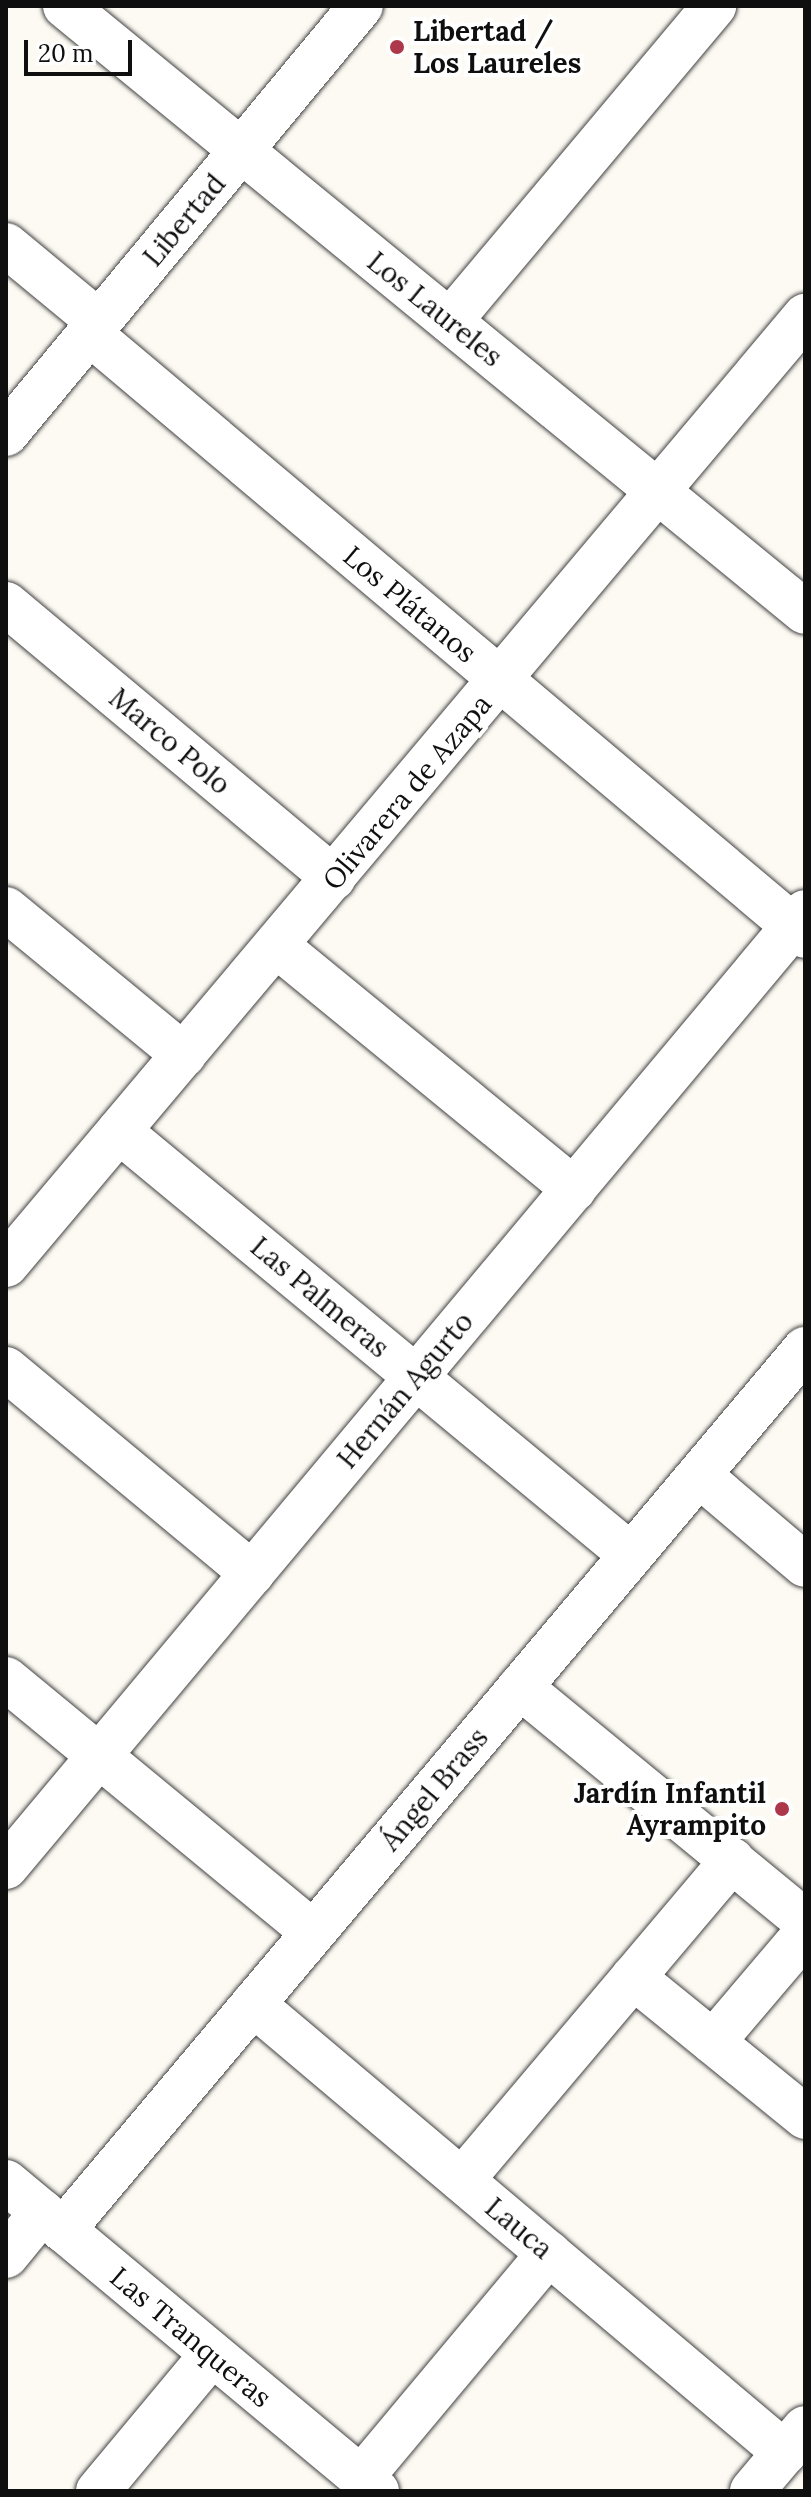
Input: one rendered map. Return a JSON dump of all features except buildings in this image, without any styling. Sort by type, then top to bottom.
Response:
[{"type":"street","name":"Los Laureles","points":[[65,6],[805,612]]},
{"type":"street","name":"Libertad","points":[[6,434],[361,6]]},
{"type":"street","points":[[450,321],[714,6]]},
{"type":"street","name":"Los Plátanos","points":[[6,245],[94,327],[501,681],[801,925]]},
{"type":"street","name":"Olivarera de Azapa","points":[[6,1265],[501,681],[805,316]]},
{"type":"street","name":"Marco Polo","points":[[6,604],[334,878]]},
{"type":"street","points":[[6,909],[184,1055]]},
{"type":"street","name":"Hernán Agurto","points":[[6,1867],[574,1189],[801,925]]},
{"type":"street","points":[[277,946],[574,1189]]},
{"type":"street","name":"Las Palmeras","points":[[119,1131],[631,1555]]},
{"type":"street","name":"Ángel Brass","points":[[6,2256],[52,2221],[253,2004],[805,1349]]},
{"type":"street","points":[[6,1369],[252,1573]]},
{"type":"street","points":[[699,1475],[805,1565]]},
{"type":"street","points":[[6,1679],[313,1932]]},
{"type":"street","points":[[520,1687],[805,1921]]},
{"type":"street","points":[[462,2180],[732,1860]]},
{"type":"street","points":[[713,2042],[805,1934]]},
{"type":"street","points":[[633,1977],[805,2117]]},
{"type":"street","name":"Lauca","points":[[253,2004],[549,2253],[795,2440]]},
{"type":"street","name":"Las Tranqueras","points":[[6,2182],[369,2485]]},
{"type":"street","points":[[369,2485],[549,2253]]},
{"type":"street","points":[[98,2491],[212,2354]]},
{"type":"street","points":[[752,2491],[795,2440]]},
{"type":"place","name":"Libertad / Los Laureles","points":[[397,47]]},
{"type":"place","name":"Jardín Infantil Ayrampito","points":[[782,1809]]}]
